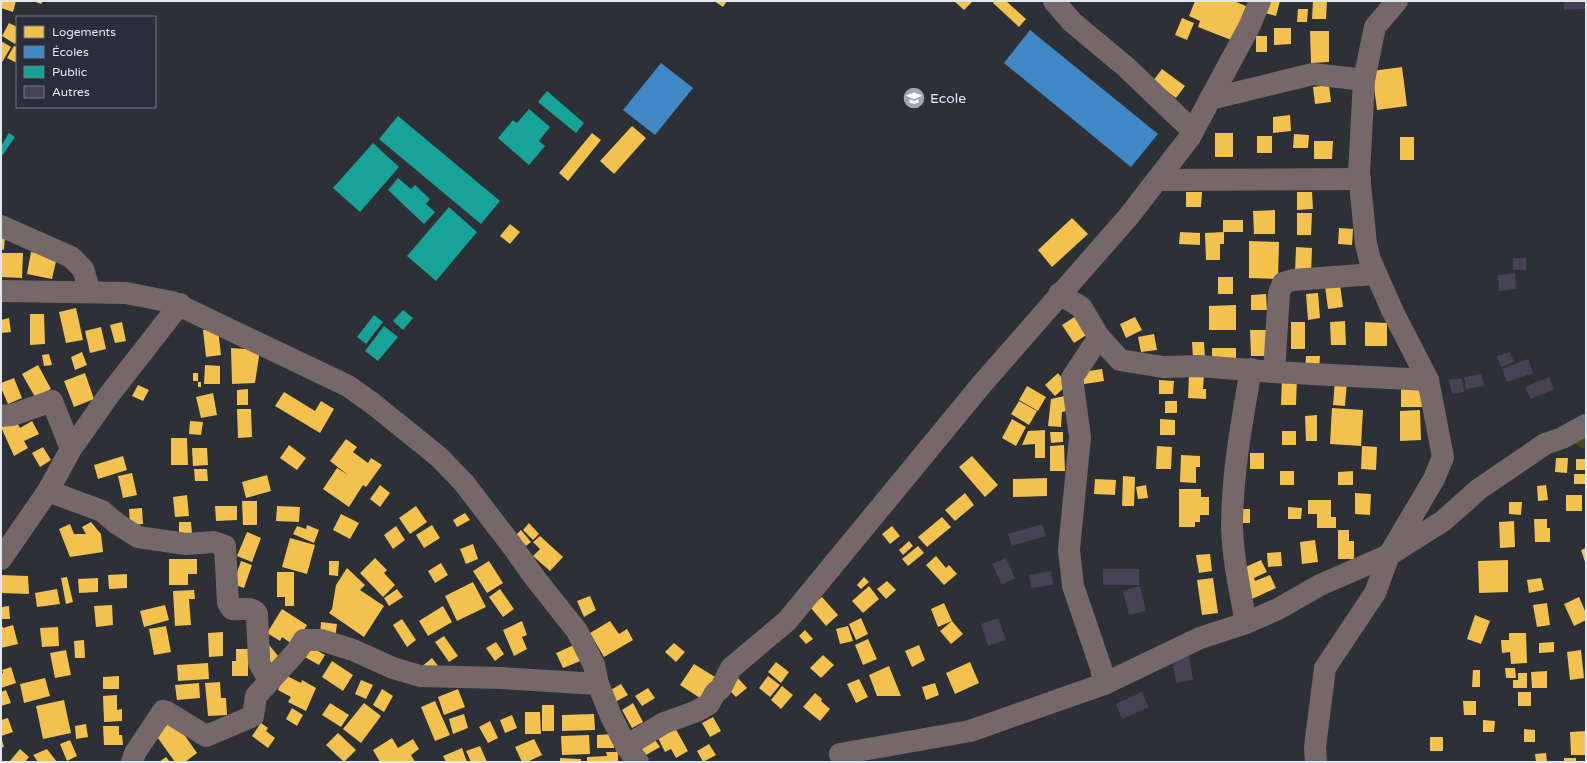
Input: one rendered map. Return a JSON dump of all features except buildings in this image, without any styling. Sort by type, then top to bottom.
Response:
[{"type":"street","points":[[1054,1],[1072,22],[1126,67],[1193,131]]},
{"type":"street","points":[[1,291],[126,293],[180,304],[348,386],[372,403],[439,457],[464,484],[577,631],[594,665],[598,684],[611,716],[632,754],[664,723],[697,711],[709,704],[715,693],[721,688],[731,668],[787,620],[1059,294],[1129,216],[1190,137],[1249,28],[1260,1]]},
{"type":"street","points":[[1316,762],[1314,746],[1325,668],[1374,594],[1388,555],[1434,479],[1443,457],[1428,380],[1375,274],[1366,244],[1360,179],[1364,80],[1375,28],[1396,1]]},
{"type":"street","points":[[1210,99],[1313,74],[1364,80]]},
{"type":"street","points":[[1157,180],[1360,179]]},
{"type":"street","points":[[1,226],[71,257],[83,269],[90,292]]},
{"type":"street","points":[[1274,372],[1279,293],[1282,283],[1293,280],[1375,274]]},
{"type":"street","points":[[1059,294],[1081,307],[1099,337],[1120,360],[1162,367],[1199,366],[1274,372],[1428,380]]},
{"type":"street","points":[[1,559],[48,492],[71,449],[109,395],[180,304]]},
{"type":"street","points":[[1099,337],[1075,371],[1072,378],[1080,437],[1069,550],[1073,586],[1101,668],[1104,684]]},
{"type":"street","points":[[1246,623],[1236,568],[1232,528],[1238,451],[1251,370]]},
{"type":"street","points":[[1,416],[12,415],[52,400],[71,449]]},
{"type":"street","points":[[840,754],[970,731],[1104,684],[1200,638],[1246,623],[1278,609],[1320,586],[1388,555],[1443,521],[1479,489],[1545,444],[1562,438],[1586,425]]},
{"type":"street","points":[[48,492],[102,511],[116,523],[138,537],[186,544],[214,542],[225,546],[228,603],[232,609],[252,609],[256,611],[259,663],[269,680]]},
{"type":"street","points":[[1,533],[23,527]]},
{"type":"street","points":[[132,762],[135,753],[163,712],[167,712],[206,736],[253,716],[256,696],[297,651],[304,640],[321,640],[353,650],[394,668],[420,676],[433,678],[501,678],[598,684]]},
{"type":"green space","points":[[1586,417],[1586,450],[1568,440]]},
{"type":"place","name":"Ecole","points":[[914,98]]}]
